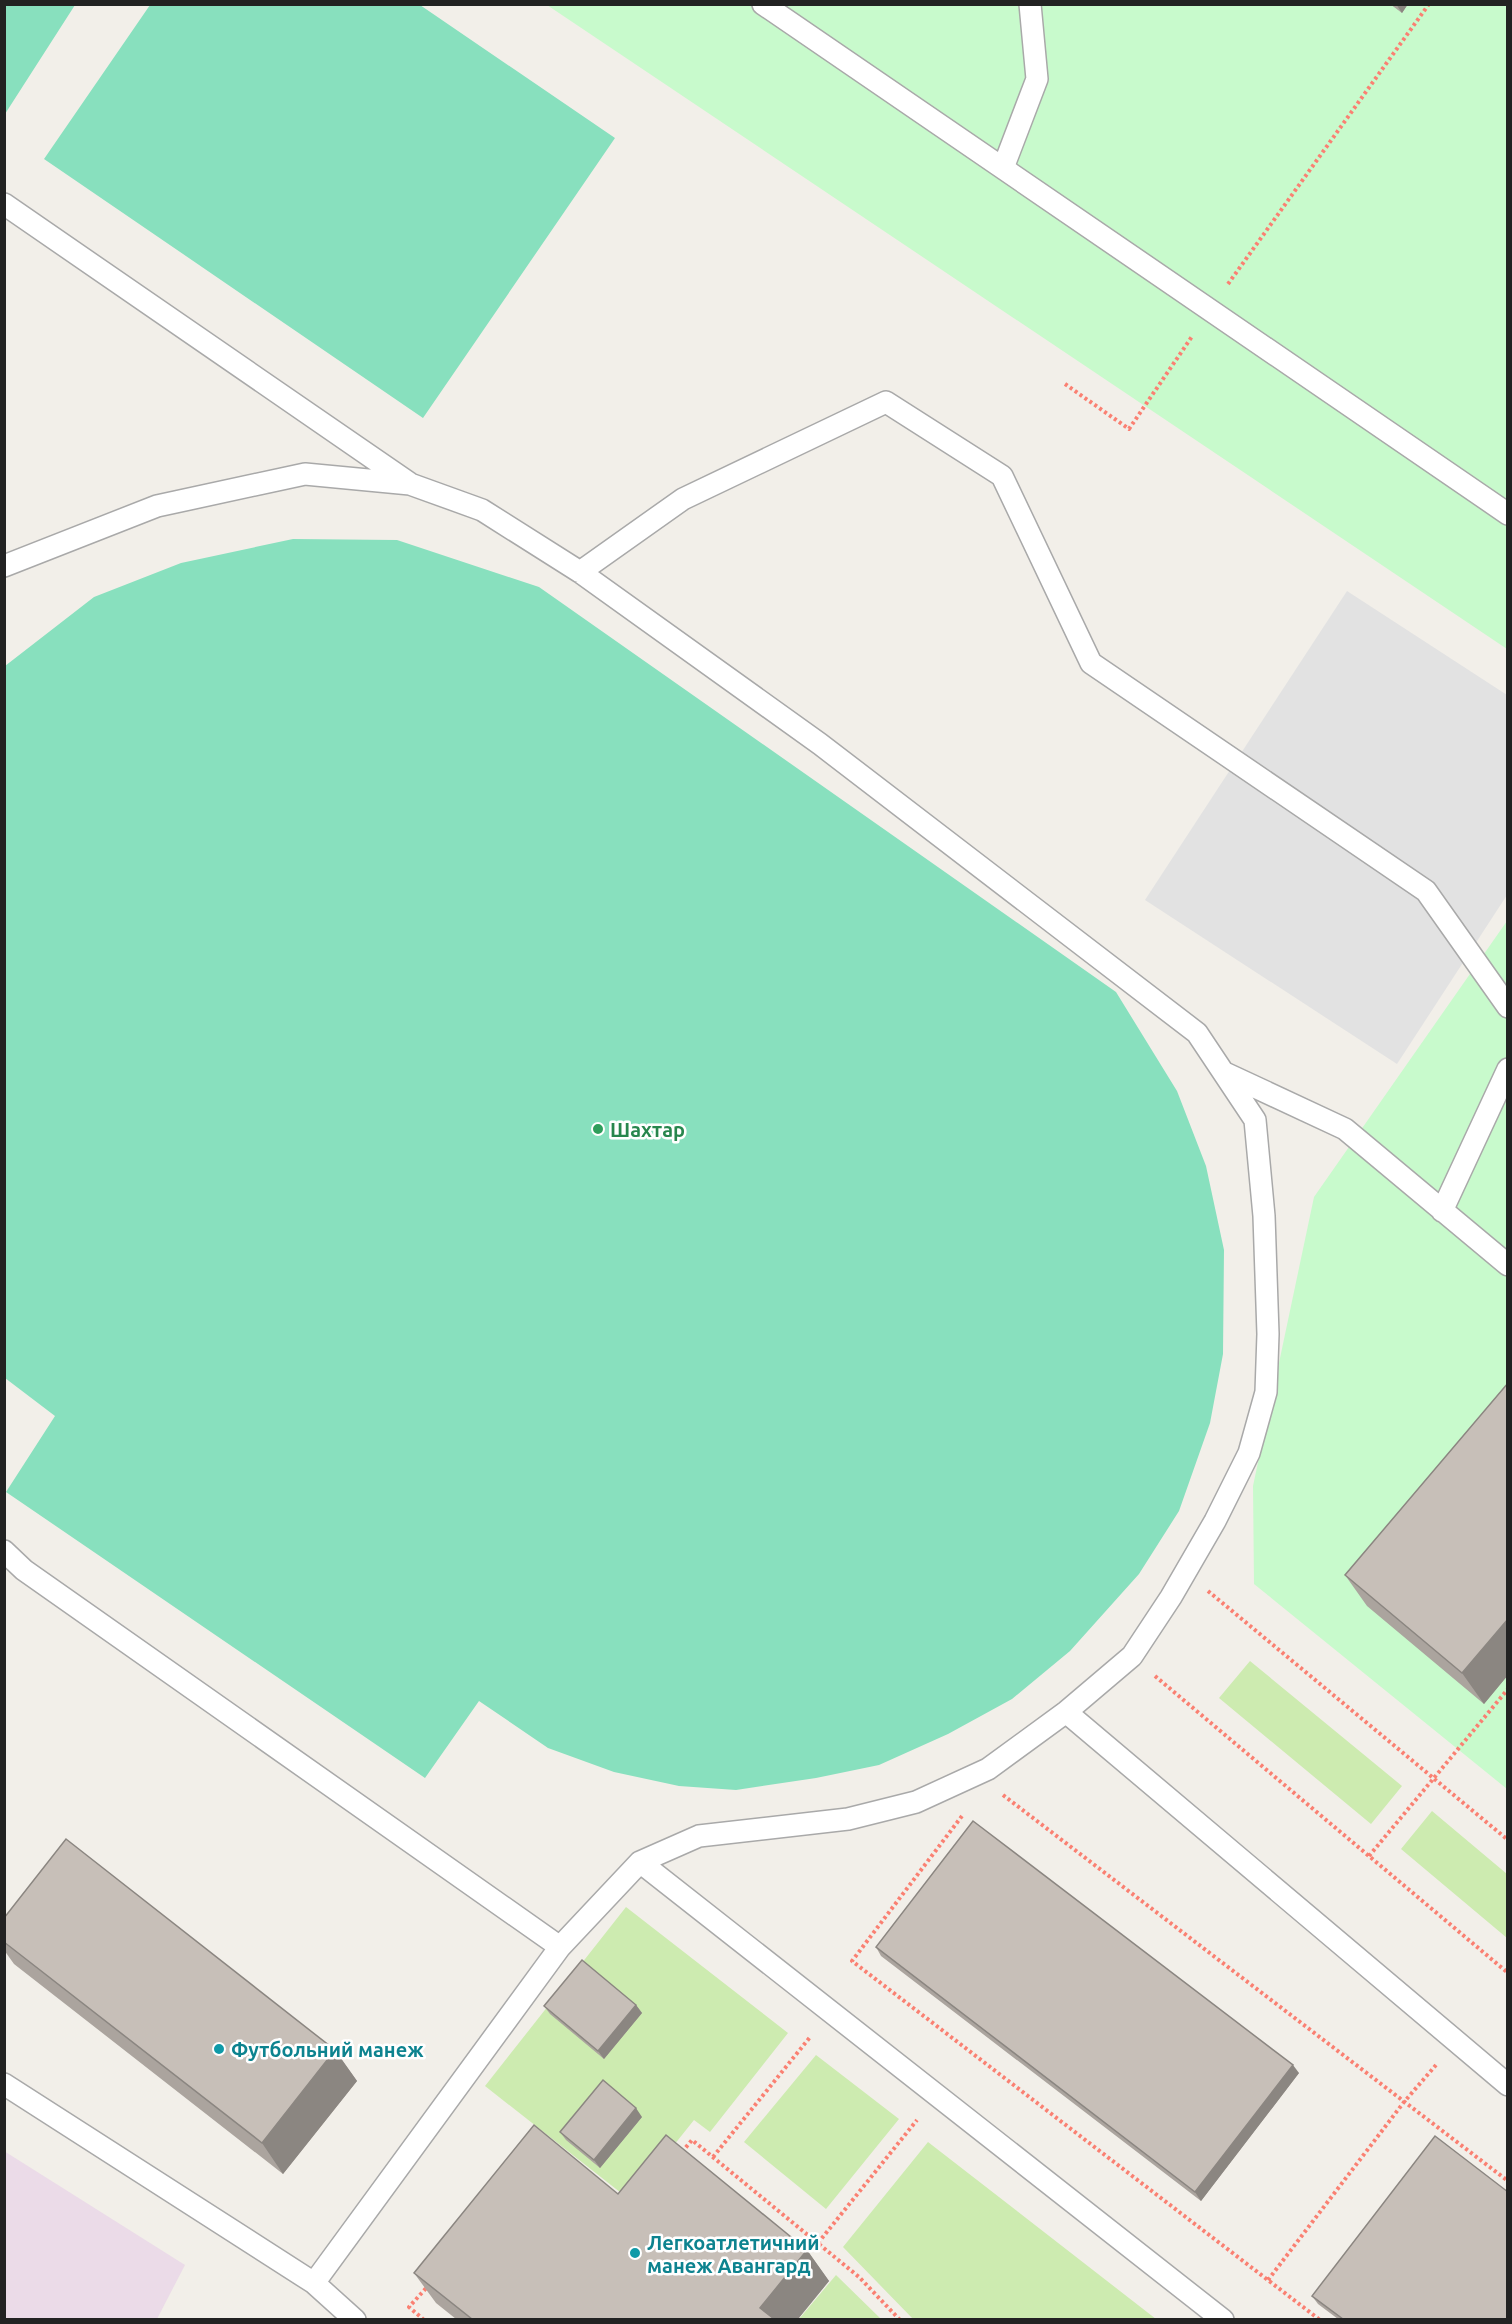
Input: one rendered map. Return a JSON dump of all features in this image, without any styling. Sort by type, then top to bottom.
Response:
[{"type":"lane","points":[[763,4],[1508,514]]},
{"type":"lane","points":[[1003,168],[1037,79],[1030,4]]},
{"type":"lane","points":[[4,204],[410,484]]},
{"type":"lane","points":[[580,572],[683,499],[886,402],[1002,476],[1091,663],[1426,891],[1508,1007]]},
{"type":"lane","points":[[4,566],[157,506],[305,474],[410,484],[482,510],[580,572],[819,744],[1197,1033],[1255,1120],[1264,1216],[1268,1334],[1266,1392],[1249,1453],[1215,1521],[1186,1572],[1132,1656],[1066,1712],[988,1769],[916,1802],[848,1820],[699,1836],[640,1862],[560,1947],[314,2283]]},
{"type":"lane","points":[[1442,1211],[1508,1069]]},
{"type":"lane","points":[[1224,1073],[1345,1129],[1508,1265]]},
{"type":"lane","points":[[4,1551],[24,1570],[560,1947]]},
{"type":"lane","points":[[1066,1712],[1508,2085]]},
{"type":"lane","points":[[640,1862],[1222,2319]]},
{"type":"lane","points":[[4,2084],[314,2283],[355,2319]]},
{"type":"path","points":[[1065,384],[1129,429],[1210,309],[1429,4]]},
{"type":"path","points":[[1186,1572],[1508,1840]]},
{"type":"path","points":[[1132,1656],[1508,1973]]},
{"type":"path","points":[[1369,1856],[1508,1689]]},
{"type":"path","points":[[997,1790],[1508,2181]]},
{"type":"path","points":[[966,1811],[852,1960],[1320,2319]]},
{"type":"path","points":[[713,2157],[811,2036]]},
{"type":"path","points":[[1268,2280],[1404,2102],[1456,2042]]},
{"type":"path","points":[[818,2243],[918,2119]]},
{"type":"path","points":[[678,2157],[692,2140],[859,2277],[900,2319]]},
{"type":"path","points":[[424,2319],[410,2307],[431,2281]]},
{"type":"shaded area","points":[[1347,591],[1507,695],[1507,895],[1397,1064],[1145,900]]},
{"type":"shaded area","points":[[4,2151],[185,2265],[157,2319],[5,2319]]},
{"type":"green space","points":[[4,5],[75,5],[5,114]]},
{"type":"green space","points":[[150,5],[420,5],[615,138],[423,418],[44,159]]},
{"type":"green space","points":[[547,5],[1507,5],[1507,649]]},
{"type":"green space","name":"Шахтар","points":[[293,539],[397,540],[539,587],[1116,992],[1177,1091],[1206,1166],[1224,1250],[1223,1354],[1210,1423],[1179,1511],[1139,1574],[1070,1651],[1012,1699],[948,1734],[879,1765],[816,1778],[736,1790],[679,1786],[614,1772],[548,1748],[479,1701],[425,1778],[6,1492],[55,1416],[5,1378],[5,666],[94,597],[181,563]]},
{"type":"green space","points":[[1507,921],[1507,1789],[1254,1584],[1253,1486],[1314,1197]]},
{"type":"green space","points":[[1250,1661],[1402,1786],[1371,1824],[1219,1698]]},
{"type":"green space","points":[[1432,1811],[1507,1874],[1507,1938],[1401,1849]]},
{"type":"green space","points":[[626,1907],[788,2033],[710,2132],[694,2120],[630,2200],[485,2086]]},
{"type":"green space","points":[[816,2055],[899,2119],[826,2209],[744,2142]]},
{"type":"green space","points":[[928,2142],[1156,2319],[913,2319],[843,2247]]},
{"type":"green space","points":[[836,2275],[881,2319],[799,2319]]},
{"type":"building","points":[[1508,1383],[1508,1619],[1462,1673],[1345,1575]]},
{"type":"building","points":[[973,1821],[1293,2065],[1195,2192],[876,1947]]},
{"type":"building","name":"Футбольний манеж","points":[[66,1839],[335,2050],[262,2143],[4,1942],[4,1918]]},
{"type":"building","points":[[582,1960],[636,2005],[598,2051],[544,2006]]},
{"type":"building","points":[[603,2080],[636,2108],[594,2160],[560,2132]]},
{"type":"building","name":"Легкоатлетичний манеж Авангард","points":[[534,2125],[618,2194],[666,2135],[807,2250],[760,2308],[774,2319],[472,2319],[414,2273]]},
{"type":"building","points":[[1435,2136],[1508,2192],[1508,2319],[1343,2319],[1312,2296]]},
{"type":"place","name":"Шахтар","points":[[598,1129]]},
{"type":"place","name":"Футбольний манеж","points":[[219,2049]]},
{"type":"place","name":"Легкоатлетичний манеж Авангард","points":[[635,2253]]}]
